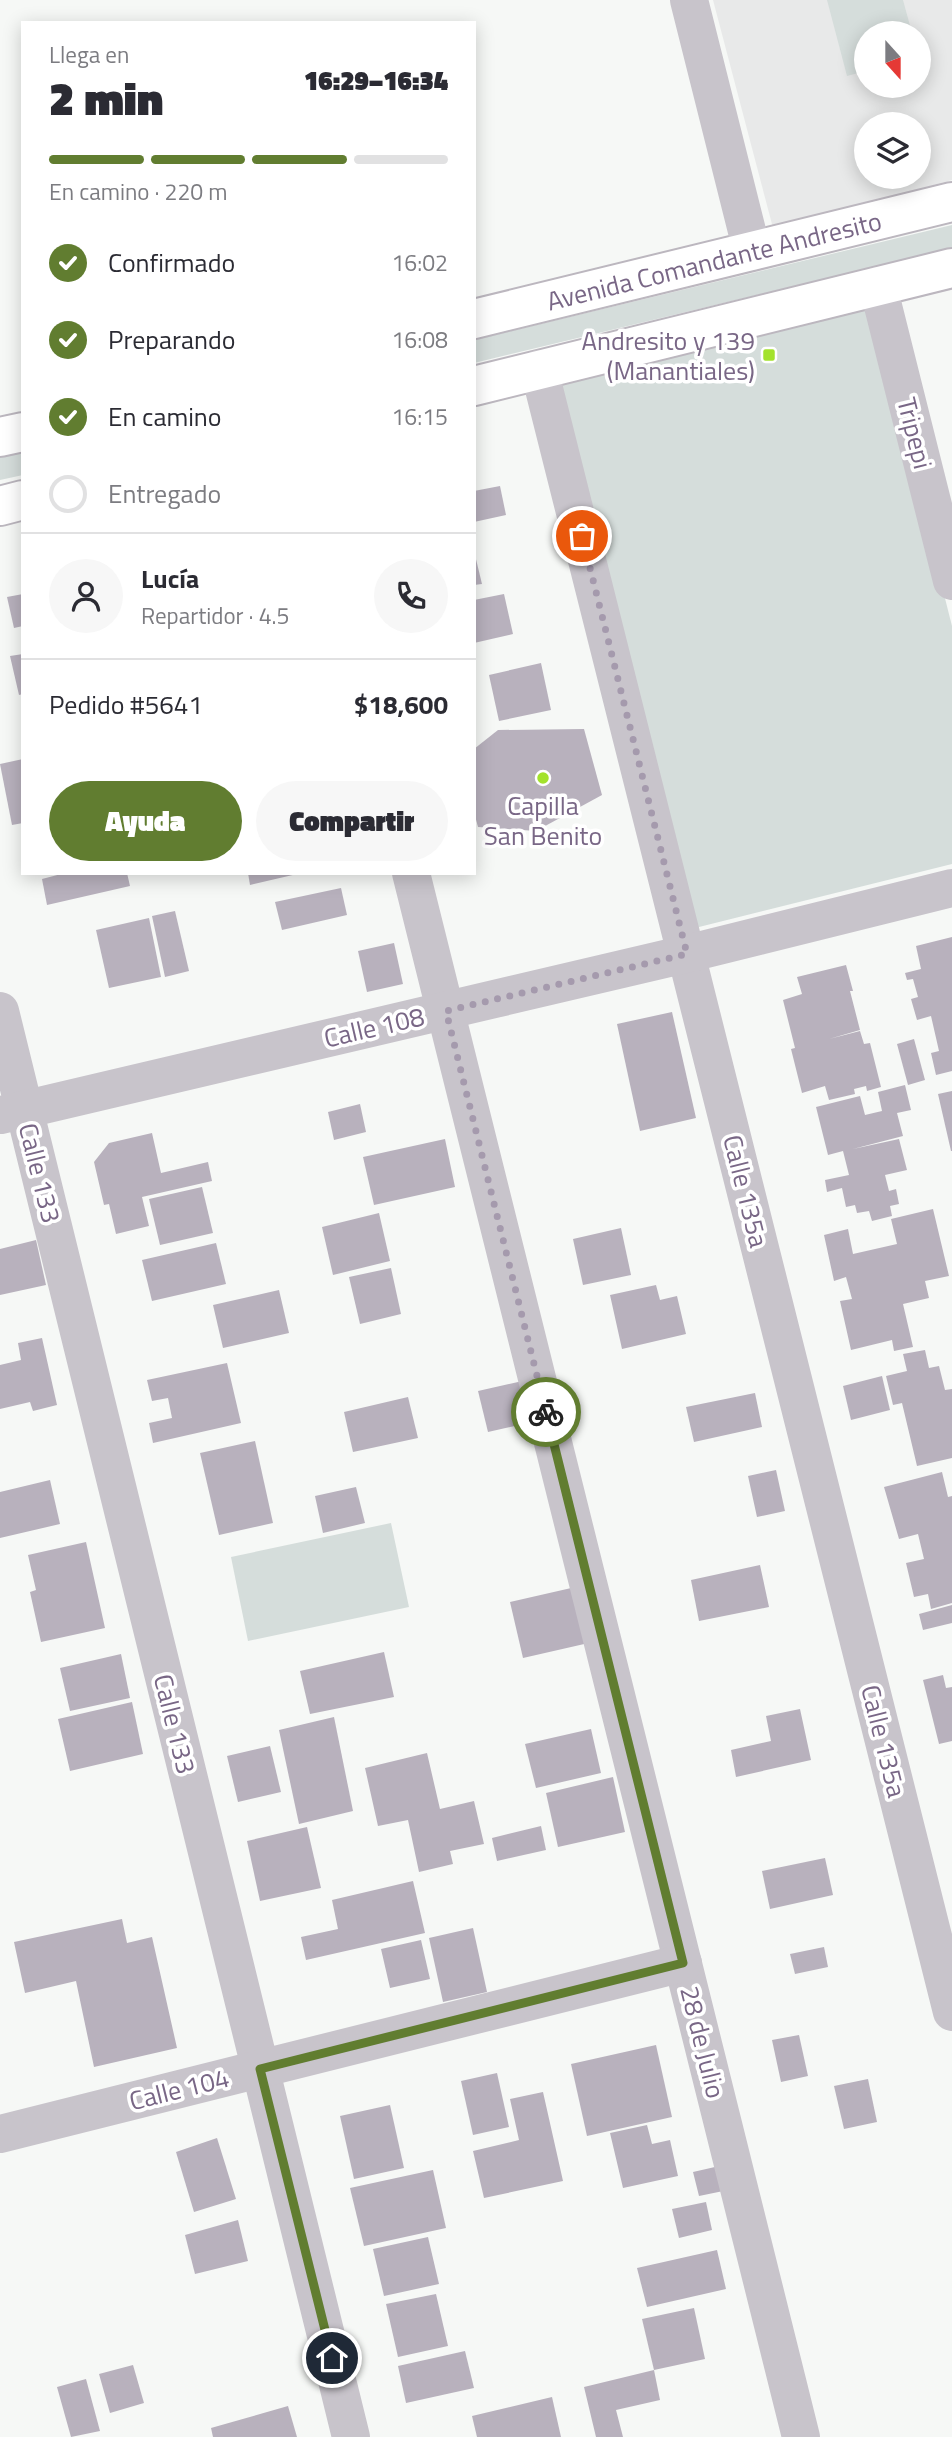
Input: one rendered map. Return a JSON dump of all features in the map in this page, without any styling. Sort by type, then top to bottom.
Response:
[{"type":"main road","name":"Avenida Comandante Andresito","points":[[476,319],[952,202]]},
{"type":"main road","points":[[476,385],[952,268]]},
{"type":"main road","points":[[0,437],[21,432]]},
{"type":"main road","points":[[0,506],[21,501]]},
{"type":"street","points":[[689,0],[752,251]]},
{"type":"street","name":"Tripepi","points":[[878,286],[952,581]]},
{"type":"street","name":"Calle 135a","points":[[539,369],[687,954],[940,1913],[952,2012]]},
{"type":"street","name":"28 de Julio","points":[[412,875],[801,2437]]},
{"type":"street","name":"Calle 108","points":[[12,1112],[687,954],[952,888]]},
{"type":"street","name":"Calle 133","points":[[0,1011],[12,1112],[260,2069],[351,2437]]},
{"type":"street","name":"Calle 104","points":[[0,2134],[683,1963]]},
{"type":"shaded area","points":[[713,0],[952,0],[952,180],[931,186],[931,112],[854,112],[854,189],[918,189],[773,228]]},
{"type":"shaded area","points":[[827,0],[903,0],[909,21],[854,21],[854,74],[847,76]]},
{"type":"shaded area","points":[[952,225],[952,248],[476,363],[476,340]]},
{"type":"shaded area","points":[[871,306],[952,626],[952,864],[691,929],[549,384]]},
{"type":"shaded area","points":[[21,452],[21,475],[0,480],[0,457]]},
{"type":"shaded area","points":[[391,1523],[409,1607],[248,1641],[231,1557]]},
{"type":"building","points":[[500,486],[506,515],[476,522],[476,491]]},
{"type":"building","points":[[476,559],[482,584],[476,585]]},
{"type":"building","points":[[21,594],[21,626],[14,628],[7,597]]},
{"type":"building","points":[[504,594],[513,634],[476,643],[476,600]]},
{"type":"building","points":[[21,654],[21,694],[19,695],[10,656]]},
{"type":"building","points":[[541,663],[551,710],[499,721],[489,675]]},
{"type":"building","points":[[584,729],[602,795],[536,831],[478,827],[476,747],[498,730]]},
{"type":"building","points":[[21,759],[21,823],[12,825],[0,764]]},
{"type":"building","points":[[57,875],[127,875],[130,886],[47,905],[42,879]]},
{"type":"building","points":[[248,875],[293,875],[250,885]]},
{"type":"building","points":[[341,888],[347,915],[282,930],[275,902]]},
{"type":"building","points":[[175,911],[189,971],[165,977],[152,916]]},
{"type":"building","points":[[149,918],[161,977],[109,988],[96,930]]},
{"type":"building","points":[[952,937],[952,1071],[936,1075],[931,1053],[939,1051],[931,1016],[917,1020],[911,999],[918,997],[913,979],[907,980],[905,973],[921,969],[916,946]]},
{"type":"building","points":[[394,943],[403,984],[367,992],[358,951]]},
{"type":"building","points":[[846,965],[860,1030],[829,1039],[860,1031],[864,1044],[870,1043],[881,1087],[867,1091],[866,1086],[854,1089],[855,1094],[829,1100],[825,1086],[802,1093],[791,1049],[795,1048],[783,1000],[802,994],[797,977]]},
{"type":"building","points":[[672,1012],[696,1118],[640,1131],[617,1024]]},
{"type":"building","points":[[914,1039],[925,1080],[908,1085],[897,1044]]},
{"type":"building","points":[[905,1085],[911,1110],[897,1113],[903,1136],[853,1149],[899,1139],[907,1170],[885,1175],[889,1191],[896,1189],[899,1204],[890,1206],[892,1216],[872,1221],[869,1211],[857,1213],[855,1205],[846,1207],[842,1188],[827,1192],[825,1180],[849,1175],[843,1151],[828,1155],[816,1107],[860,1096],[865,1115],[882,1111],[878,1092]]},
{"type":"building","points":[[952,1091],[952,1151],[951,1151],[938,1094]]},
{"type":"building","points":[[360,1104],[366,1132],[334,1140],[328,1112]]},
{"type":"building","points":[[152,1133],[161,1173],[208,1162],[212,1181],[142,1197],[149,1226],[116,1234],[109,1204],[104,1205],[94,1162],[109,1143]]},
{"type":"building","points":[[445,1139],[455,1187],[374,1205],[363,1157]]},
{"type":"building","points":[[202,1187],[213,1233],[160,1245],[149,1199]]},
{"type":"building","points":[[933,1209],[949,1276],[925,1281],[929,1298],[903,1304],[913,1347],[894,1351],[892,1340],[851,1350],[840,1301],[852,1299],[846,1277],[834,1281],[824,1235],[848,1229],[853,1254],[897,1244],[891,1219]]},
{"type":"building","points":[[379,1213],[390,1261],[333,1275],[322,1227]]},
{"type":"building","points":[[621,1228],[631,1275],[583,1285],[573,1239]]},
{"type":"building","points":[[36,1240],[46,1285],[0,1295],[0,1249]]},
{"type":"building","points":[[216,1243],[226,1284],[152,1301],[142,1260]]},
{"type":"building","points":[[391,1268],[401,1314],[360,1324],[349,1277]]},
{"type":"building","points":[[656,1285],[660,1300],[677,1296],[686,1334],[622,1349],[610,1295]]},
{"type":"building","points":[[279,1290],[289,1333],[223,1348],[213,1305]]},
{"type":"building","points":[[42,1338],[57,1405],[33,1411],[30,1402],[0,1409],[0,1365],[21,1360],[18,1343]]},
{"type":"building","points":[[925,1350],[929,1368],[939,1366],[945,1390],[952,1389],[952,1458],[917,1466],[902,1403],[893,1405],[886,1376],[907,1371],[903,1354]]},
{"type":"building","points":[[227,1363],[241,1423],[153,1443],[149,1423],[172,1418],[168,1398],[152,1401],[147,1380]]},
{"type":"building","points":[[882,1376],[890,1410],[851,1420],[843,1386]]},
{"type":"building","points":[[536,1378],[546,1419],[488,1432],[478,1391]]},
{"type":"building","points":[[755,1393],[762,1427],[694,1442],[686,1407]]},
{"type":"building","points":[[408,1397],[418,1438],[353,1452],[344,1412]]},
{"type":"building","points":[[255,1441],[273,1523],[219,1535],[200,1453]]},
{"type":"building","points":[[776,1470],[785,1511],[757,1517],[748,1476]]},
{"type":"building","points":[[942,1472],[948,1497],[952,1496],[952,1603],[931,1609],[928,1594],[914,1597],[906,1563],[924,1559],[918,1534],[899,1539],[884,1487]]},
{"type":"building","points":[[50,1480],[60,1524],[0,1538],[0,1492]]},
{"type":"building","points":[[356,1487],[365,1523],[323,1533],[315,1496]]},
{"type":"building","points":[[86,1542],[105,1628],[41,1642],[30,1592],[36,1590],[28,1555]]},
{"type":"building","points":[[760,1565],[769,1607],[699,1621],[691,1580]]},
{"type":"building","points":[[580,1586],[593,1642],[523,1658],[510,1602]]},
{"type":"building","points":[[952,1605],[952,1623],[923,1630],[919,1614]]},
{"type":"building","points":[[384,1652],[394,1697],[310,1714],[300,1671]]},
{"type":"building","points":[[121,1654],[130,1698],[70,1711],[60,1668]]},
{"type":"building","points":[[943,1675],[946,1688],[952,1687],[952,1741],[939,1744],[923,1680]]},
{"type":"building","points":[[132,1702],[143,1754],[70,1771],[58,1719]]},
{"type":"building","points":[[800,1709],[811,1760],[736,1777],[731,1750],[771,1741],[766,1716]]},
{"type":"building","points":[[334,1717],[353,1811],[299,1824],[279,1730]]},
{"type":"building","points":[[591,1729],[601,1773],[536,1788],[525,1744]]},
{"type":"building","points":[[270,1746],[281,1792],[238,1802],[227,1756]]},
{"type":"building","points":[[427,1753],[440,1809],[474,1801],[484,1844],[450,1851],[453,1864],[419,1872],[408,1820],[378,1826],[365,1768]]},
{"type":"building","points":[[613,1777],[625,1832],[558,1847],[546,1793]]},
{"type":"building","points":[[541,1826],[546,1850],[497,1861],[492,1838]]},
{"type":"building","points":[[307,1827],[321,1888],[260,1901],[247,1841]]},
{"type":"building","points":[[825,1858],[833,1895],[770,1909],[762,1871]]},
{"type":"building","points":[[413,1881],[425,1933],[306,1960],[301,1937],[338,1929],[332,1900]]},
{"type":"building","points":[[122,1919],[127,1943],[152,1937],[177,2048],[94,2067],[76,1981],[25,1993],[14,1942]]},
{"type":"building","points":[[473,1928],[487,1992],[443,2002],[429,1938]]},
{"type":"building","points":[[421,1940],[430,1979],[390,1988],[381,1949]]},
{"type":"building","points":[[824,1947],[828,1967],[795,1974],[790,1954]]},
{"type":"building","points":[[799,2035],[808,2076],[781,2082],[772,2040]]},
{"type":"building","points":[[656,2045],[672,2117],[587,2136],[571,2064]]},
{"type":"building","points":[[497,2073],[509,2127],[473,2135],[461,2081]]},
{"type":"building","points":[[868,2079],[877,2122],[844,2129],[834,2086]]},
{"type":"building","points":[[543,2092],[563,2181],[484,2198],[473,2151],[519,2140],[510,2099]]},
{"type":"building","points":[[390,2105],[404,2168],[354,2179],[340,2116]]},
{"type":"building","points":[[647,2125],[652,2144],[670,2140],[678,2176],[623,2188],[610,2133]]},
{"type":"building","points":[[217,2138],[236,2199],[194,2212],[176,2152]]},
{"type":"building","points":[[728,2164],[733,2189],[699,2196],[693,2172]]},
{"type":"building","points":[[433,2170],[446,2228],[364,2246],[350,2188]]},
{"type":"building","points":[[706,2202],[712,2230],[679,2238],[672,2209]]},
{"type":"building","points":[[238,2220],[248,2261],[195,2274],[185,2235]]},
{"type":"building","points":[[428,2237],[439,2284],[384,2296],[373,2249]]},
{"type":"building","points":[[717,2250],[726,2289],[647,2307],[637,2268]]},
{"type":"building","points":[[436,2294],[448,2346],[398,2357],[386,2304]]},
{"type":"building","points":[[694,2308],[705,2359],[654,2370],[642,2319]]},
{"type":"building","points":[[465,2351],[474,2388],[406,2403],[398,2366]]},
{"type":"building","points":[[133,2365],[144,2403],[110,2413],[99,2374]]},
{"type":"building","points":[[654,2370],[660,2400],[616,2410],[623,2437],[596,2437],[584,2387]]},
{"type":"building","points":[[86,2379],[100,2431],[71,2437],[57,2387]]},
{"type":"building","points":[[552,2397],[561,2437],[477,2437],[472,2416]]},
{"type":"building","points":[[288,2406],[297,2437],[213,2437],[211,2428]]},
{"type":"way so far","points":[[546,1412],[446,1011],[687,954],[582,536]]},
{"type":"place","name":"Andresito y 139 (Manantiales)","points":[[769,355]]},
{"type":"place","name":"Capilla San Benito","points":[[543,778]]},
{"type":"route","points":[[332,2358],[260,2069],[683,1963],[546,1412]]}]
